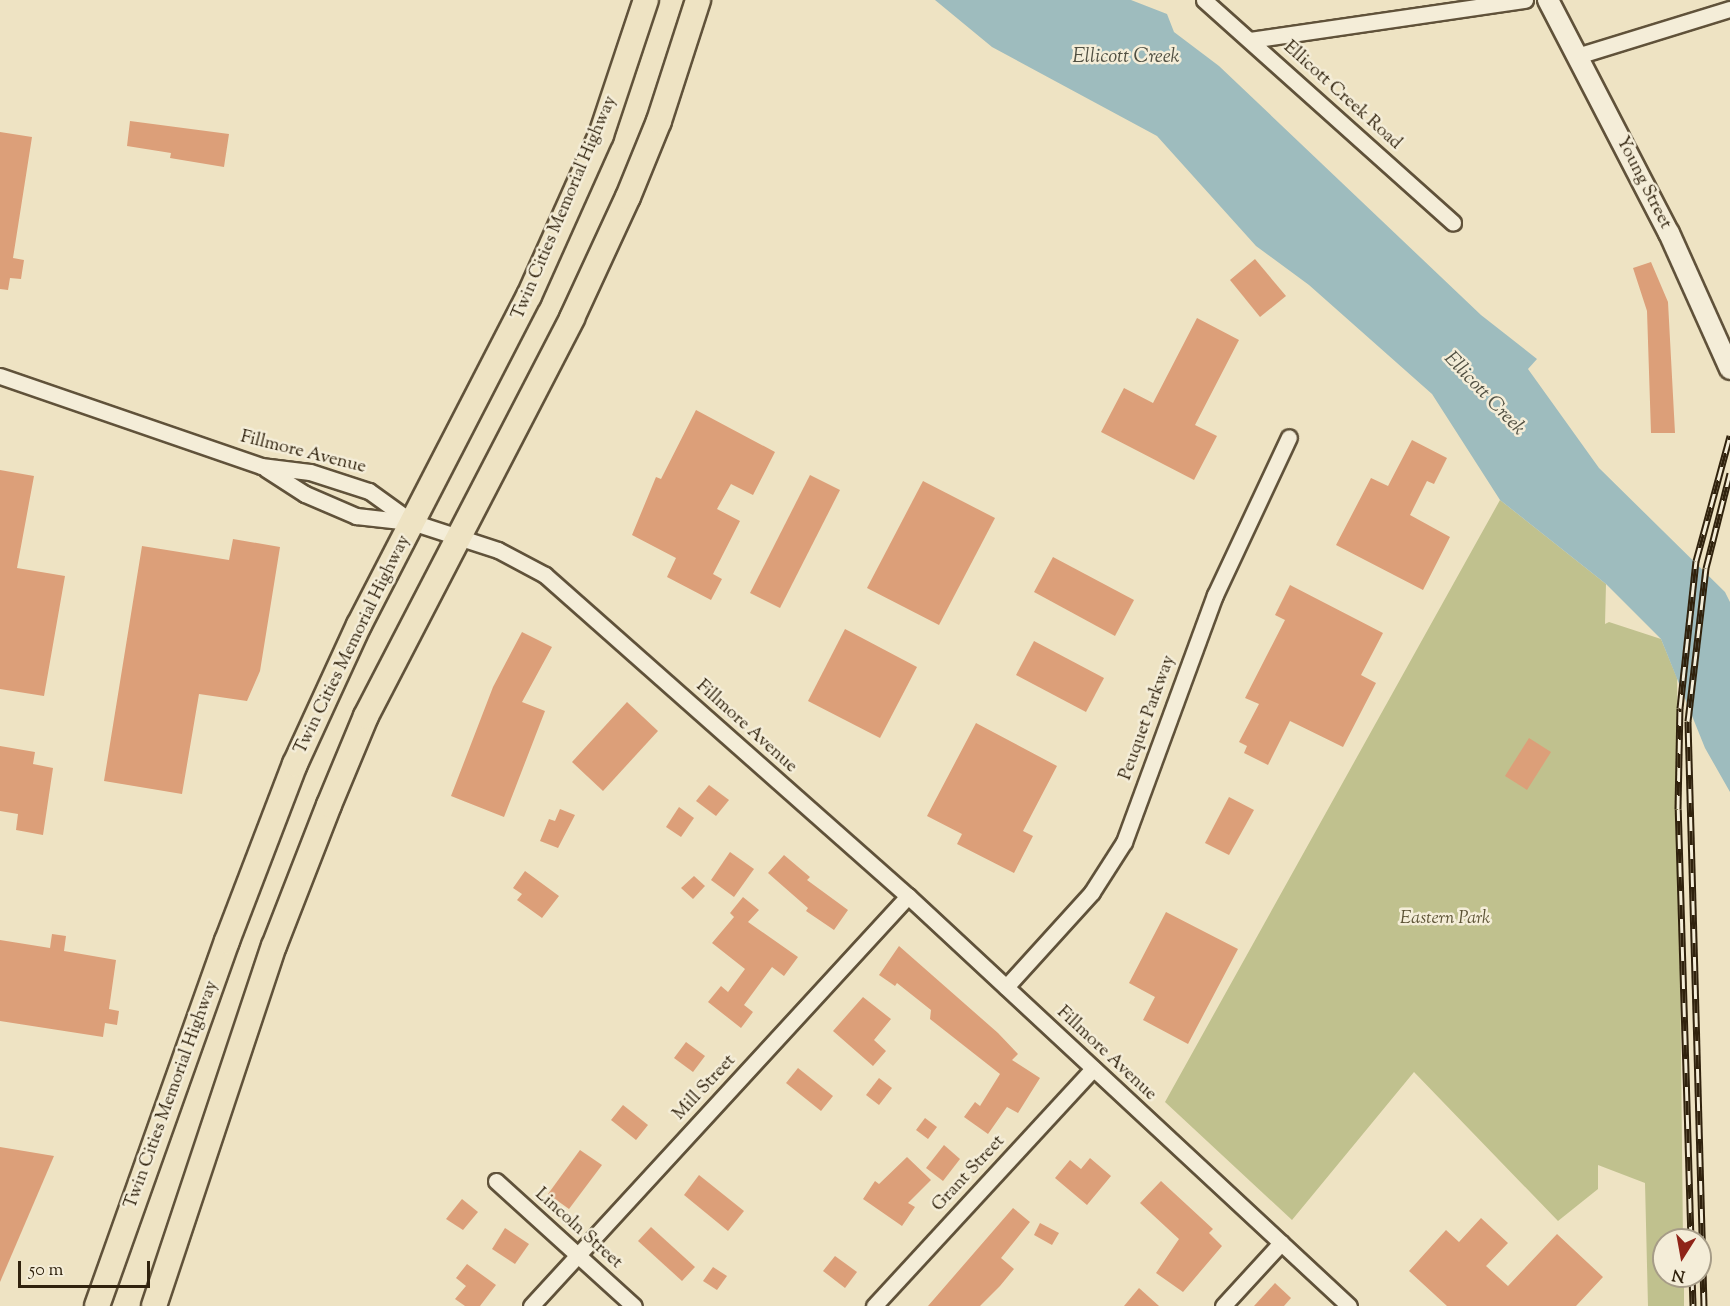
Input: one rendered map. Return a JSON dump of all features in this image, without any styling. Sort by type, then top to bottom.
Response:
[{"type":"main road","name":"Twin Cities Memorial Highway","points":[[97,1306],[227,941],[295,764],[412,522],[529,296],[601,135],[646,0]]},
{"type":"main road","points":[[154,1306],[274,946],[366,716],[572,318],[628,197],[659,121],[698,0]]},
{"type":"street","name":"Ellicott Creek Road","points":[[1204,0],[1453,223]]},
{"type":"street","points":[[1250,40],[1525,0]]},
{"type":"street","name":"Young Street","points":[[1548,0],[1669,233],[1730,369]]},
{"type":"street","points":[[1577,56],[1730,9]]},
{"type":"street","name":"Fillmore Avenue","points":[[0,376],[261,466],[310,472],[369,491],[412,522],[498,550],[545,575],[908,896],[1349,1306]]},
{"type":"street","name":"Peuquet Parkway","points":[[1006,987],[1092,892],[1124,842],[1215,594],[1289,437]]},
{"type":"street","points":[[261,466],[305,494],[356,516],[412,522]]},
{"type":"street","name":"Mill Street","points":[[531,1306],[908,896]]},
{"type":"street","name":"Grant Street","points":[[874,1306],[1093,1069]]},
{"type":"street","name":"Lincoln Street","points":[[496,1181],[634,1306]]},
{"type":"street","points":[[1223,1306],[1281,1244]]},
{"type":"green space","name":"Eastern Park","points":[[1500,500],[1606,584],[1605,624],[1609,622],[1661,639],[1677,678],[1683,1228],[1652,1228],[1652,1288],[1684,1288],[1684,1306],[1648,1306],[1645,1183],[1598,1165],[1598,1189],[1558,1221],[1414,1072],[1292,1220],[1165,1102]]},
{"type":"water","name":"Ellicott Creek","points":[[935,0],[1131,0],[1167,14],[1174,32],[1219,66],[1481,315],[1537,359],[1528,369],[1599,468],[1725,592],[1730,602],[1730,792],[1705,748],[1661,639],[1606,584],[1500,500],[1432,394],[1309,285],[1256,246],[1157,136],[992,47]]},
{"type":"building","points":[[130,121],[229,134],[224,167],[170,158],[171,153],[127,146]]},
{"type":"building","points":[[0,132],[32,137],[13,258],[24,260],[21,279],[10,278],[8,290],[0,289]]},
{"type":"building","points":[[1255,259],[1286,296],[1260,317],[1230,280]]},
{"type":"building","points":[[1651,262],[1668,302],[1675,433],[1651,433],[1647,311],[1633,268]]},
{"type":"building","points":[[1197,318],[1239,340],[1195,425],[1217,436],[1194,480],[1101,432],[1124,388],[1153,403]]},
{"type":"building","points":[[696,410],[775,452],[753,495],[731,484],[717,509],[740,521],[713,574],[722,579],[711,600],[667,577],[676,558],[632,535],[656,477],[661,479]]},
{"type":"building","points":[[1412,440],[1447,458],[1434,484],[1427,481],[1410,515],[1450,537],[1423,590],[1336,545],[1371,478],[1388,486]]},
{"type":"building","points":[[0,470],[34,476],[17,568],[65,576],[44,696],[0,689]]},
{"type":"building","points":[[810,475],[840,490],[780,608],[750,593]]},
{"type":"building","points":[[923,481],[995,518],[939,625],[867,588]]},
{"type":"building","points":[[233,539],[280,547],[260,671],[247,701],[199,694],[182,794],[104,781],[142,546],[229,560]]},
{"type":"building","points":[[1053,557],[1134,600],[1115,636],[1034,592]]},
{"type":"building","points":[[1290,585],[1383,633],[1361,675],[1376,683],[1343,747],[1290,721],[1268,765],[1244,753],[1247,746],[1239,742],[1259,704],[1245,698],[1285,620],[1275,615]]},
{"type":"building","points":[[845,629],[917,667],[880,738],[808,701]]},
{"type":"building","points":[[522,632],[552,647],[522,702],[545,711],[504,817],[451,796],[493,687]]},
{"type":"building","points":[[1034,641],[1104,678],[1086,712],[1016,675]]},
{"type":"building","points":[[627,702],[658,731],[603,791],[572,762]]},
{"type":"building","points":[[976,723],[1057,766],[1023,831],[1033,836],[1014,873],[957,844],[962,834],[927,816]]},
{"type":"building","points":[[1529,738],[1551,752],[1527,790],[1505,776]]},
{"type":"building","points":[[0,746],[35,752],[33,764],[53,768],[43,835],[16,830],[18,814],[0,811]]},
{"type":"building","points":[[709,785],[729,800],[716,816],[696,801]]},
{"type":"building","points":[[1229,797],[1254,810],[1229,855],[1205,843]]},
{"type":"building","points":[[679,807],[694,818],[681,837],[666,827]]},
{"type":"building","points":[[560,809],[575,815],[558,848],[540,841],[549,819],[555,821]]},
{"type":"building","points":[[730,852],[754,869],[734,897],[711,880]]},
{"type":"building","points":[[784,855],[810,877],[807,880],[848,910],[834,930],[806,911],[808,908],[768,873]]},
{"type":"building","points":[[525,871],[559,896],[542,918],[517,900],[522,894],[513,888]]},
{"type":"building","points":[[694,876],[705,886],[693,899],[681,888]]},
{"type":"building","points":[[743,897],[759,910],[748,922],[798,957],[784,976],[772,967],[744,1005],[753,1012],[741,1028],[708,1002],[721,986],[728,992],[745,969],[712,943],[734,917],[730,913]]},
{"type":"building","points":[[1166,912],[1238,949],[1188,1044],[1143,1020],[1155,997],[1129,983]]},
{"type":"building","points":[[52,934],[66,936],[64,951],[116,960],[109,1009],[119,1011],[117,1025],[105,1023],[103,1037],[0,1021],[0,940],[50,948]]},
{"type":"building","points":[[899,946],[998,1033],[1018,1054],[1012,1060],[1040,1078],[1018,1113],[1007,1107],[988,1134],[964,1117],[975,1102],[980,1106],[1000,1074],[930,1019],[931,1010],[897,983],[895,986],[879,975]]},
{"type":"building","points":[[863,997],[891,1019],[874,1040],[886,1051],[873,1066],[833,1031]]},
{"type":"building","points":[[686,1042],[705,1056],[693,1072],[674,1058]]},
{"type":"building","points":[[798,1068],[833,1096],[821,1111],[786,1083]]},
{"type":"building","points":[[879,1078],[892,1088],[879,1105],[866,1095]]},
{"type":"building","points":[[623,1105],[648,1125],[636,1140],[611,1120]]},
{"type":"building","points":[[925,1118],[937,1127],[928,1139],[916,1130]]},
{"type":"building","points":[[944,1145],[960,1159],[943,1181],[926,1168]]},
{"type":"building","points":[[0,1147],[54,1156],[0,1282]]},
{"type":"building","points":[[580,1150],[602,1165],[569,1209],[548,1194]]},
{"type":"building","points":[[907,1157],[931,1180],[908,1203],[915,1207],[902,1226],[863,1199],[875,1181],[879,1184]]},
{"type":"building","points":[[1090,1158],[1111,1176],[1087,1205],[1055,1178],[1070,1160],[1081,1169]]},
{"type":"building","points":[[699,1175],[744,1211],[728,1231],[684,1195]]},
{"type":"building","points":[[1161,1181],[1213,1229],[1209,1233],[1222,1246],[1183,1292],[1156,1273],[1179,1239],[1140,1203]]},
{"type":"building","points":[[462,1199],[478,1212],[463,1230],[446,1219]]},
{"type":"building","points":[[1013,1208],[1030,1222],[1001,1258],[1014,1269],[1000,1286],[980,1306],[928,1306]]},
{"type":"building","points":[[1481,1218],[1508,1243],[1486,1266],[1508,1286],[1557,1234],[1603,1277],[1576,1306],[1447,1306],[1409,1271],[1446,1230],[1459,1242]]},
{"type":"building","points":[[1040,1223],[1059,1233],[1052,1245],[1034,1235]]},
{"type":"building","points":[[651,1227],[695,1267],[682,1281],[638,1241]]},
{"type":"building","points":[[505,1228],[529,1244],[515,1264],[492,1249]]},
{"type":"building","points":[[835,1256],[857,1272],[845,1288],[823,1271]]},
{"type":"building","points":[[467,1264],[496,1285],[480,1306],[465,1306],[455,1299],[466,1286],[456,1278]]},
{"type":"building","points":[[713,1267],[727,1276],[717,1290],[703,1281]]},
{"type":"building","points":[[1275,1283],[1291,1298],[1284,1306],[1254,1306]]},
{"type":"building","points":[[1139,1288],[1159,1306],[1124,1306]]},
{"type":"railway","points":[[1691,1228],[1678,809],[1680,708],[1696,561],[1730,436]]},
{"type":"railway","points":[[1704,1306],[1688,721],[1706,568],[1730,473]]},
{"type":"railway","points":[[1692,1288],[1693,1306]]}]
